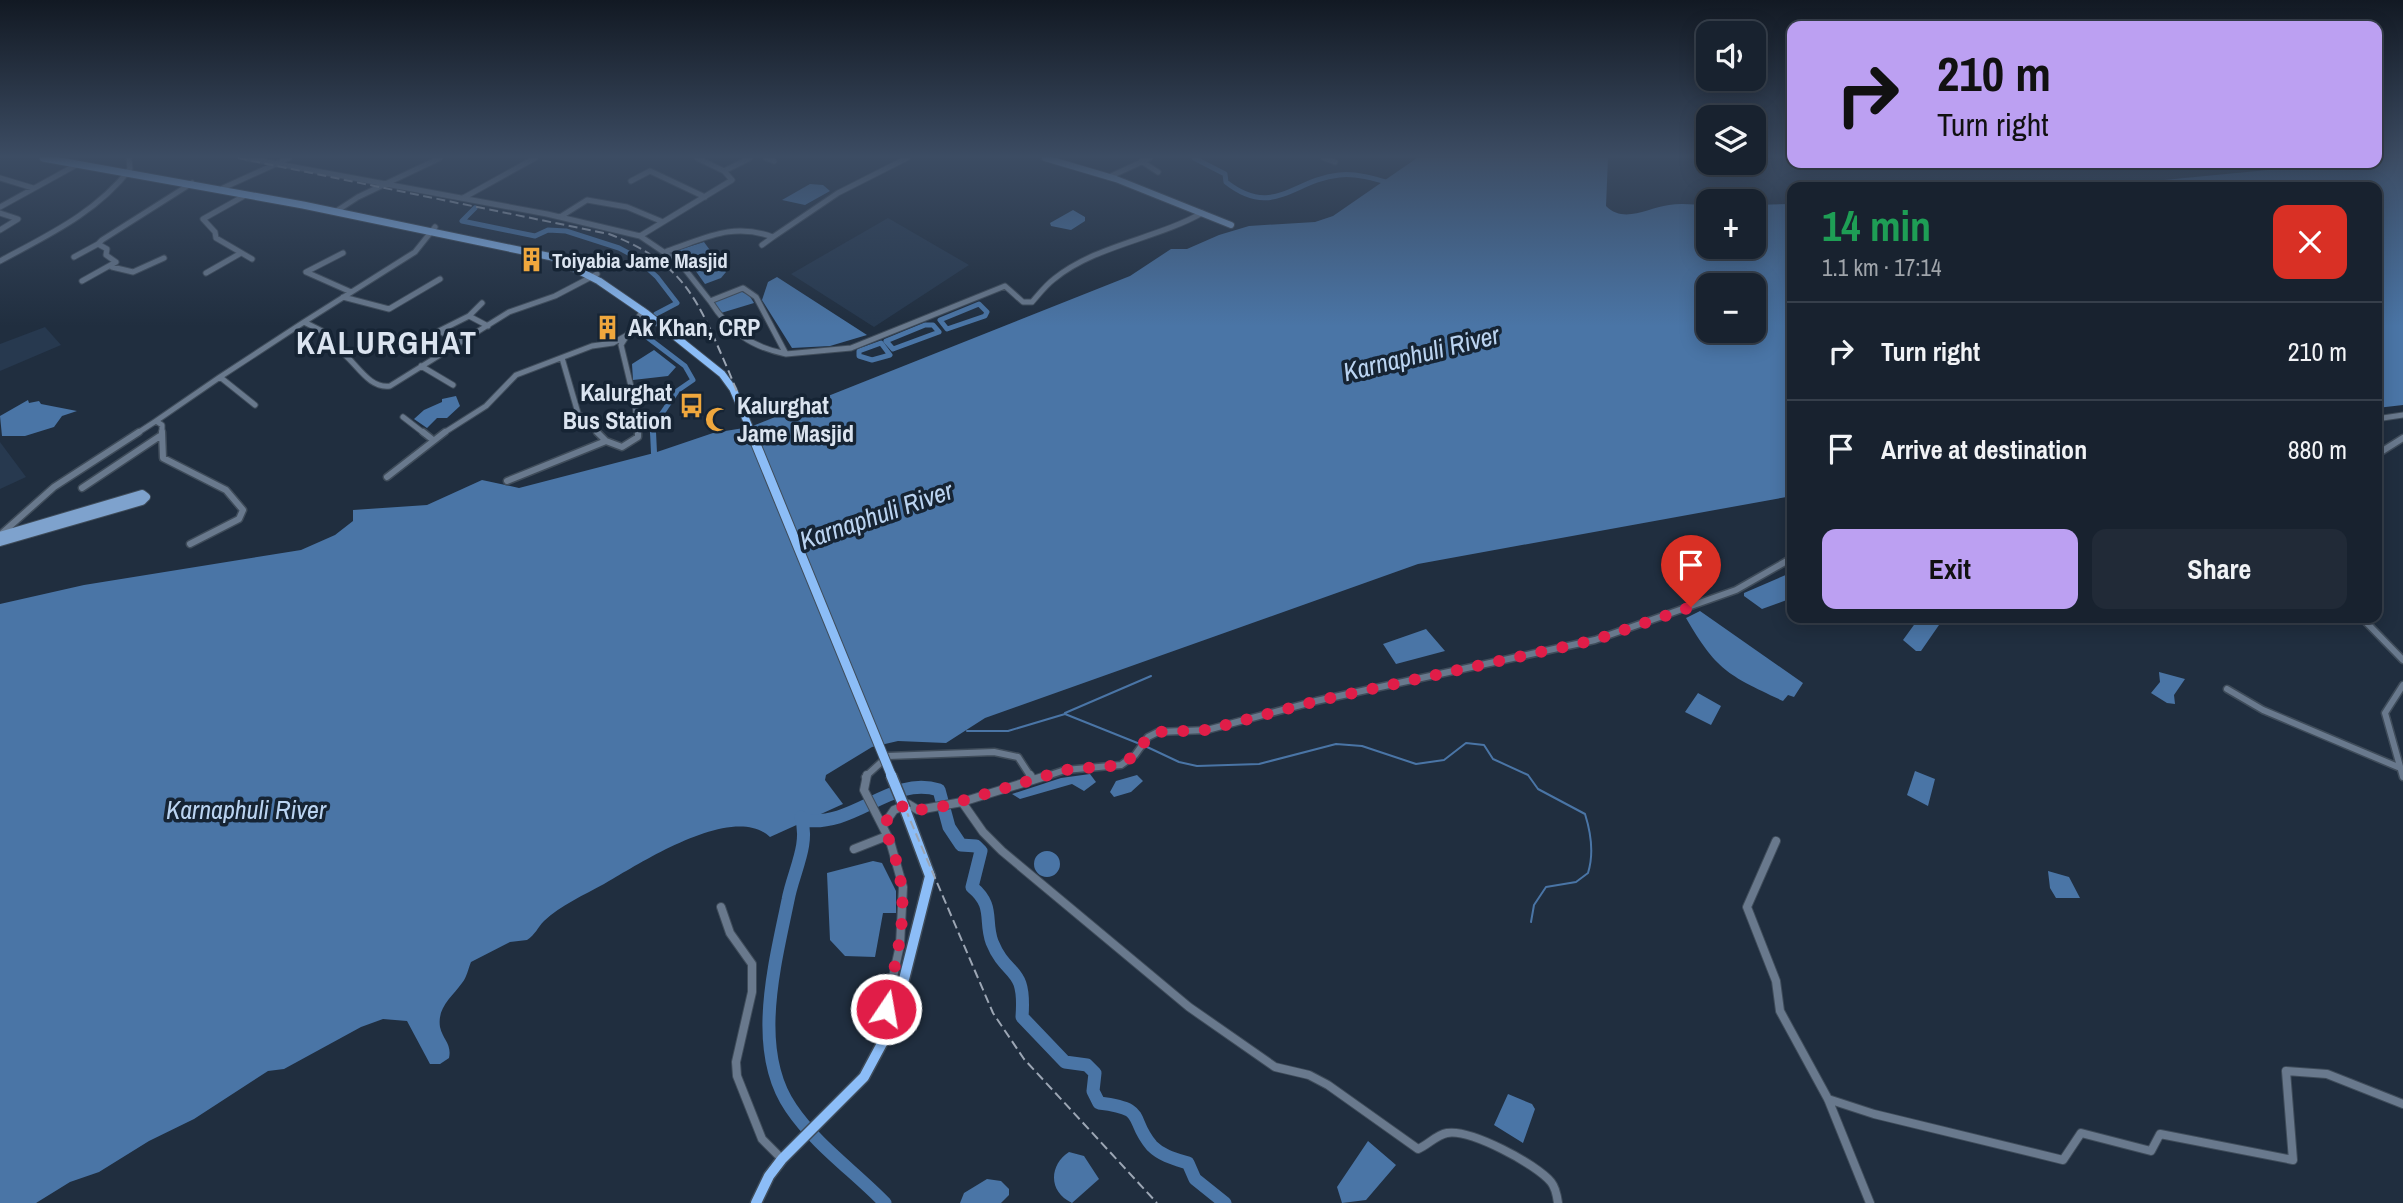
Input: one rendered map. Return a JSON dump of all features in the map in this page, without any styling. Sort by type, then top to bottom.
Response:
[{"type":"highway","points":[[358,214],[552,257],[594,276],[646,313],[722,374],[733,389],[745,417],[905,808],[930,876],[892,1023],[870,1068],[829,1115],[782,1159],[769,1176],[756,1203]]},
{"type":"main road","points":[[1205,214],[1231,225]]},
{"type":"main road","points":[[0,535],[142,495],[146,497],[142,501],[0,542]]},
{"type":"street","points":[[0,230],[19,219],[4,214]]},
{"type":"street","points":[[0,261],[84,214]]},
{"type":"street","points":[[74,257],[143,214]]},
{"type":"street","points":[[212,214],[203,219],[215,232],[216,238],[252,259]]},
{"type":"street","points":[[545,214],[640,236],[667,251],[693,274],[738,337],[760,349],[786,354],[823,353],[851,348],[1005,286],[1023,302],[1032,302],[1055,278],[1078,264],[1171,230],[1200,214]]},
{"type":"street","points":[[560,217],[565,214]]},
{"type":"street","points":[[644,214],[663,222]]},
{"type":"street","points":[[640,236],[676,214]]},
{"type":"street","points":[[762,245],[801,214]]},
{"type":"street","points":[[0,535],[17,516],[55,487],[415,252],[433,229]]},
{"type":"street","points":[[667,251],[733,229],[751,229],[774,237]]},
{"type":"street","points":[[82,281],[112,267],[116,262],[106,255],[107,249],[98,243]]},
{"type":"street","points":[[206,273],[240,253]]},
{"type":"street","points":[[343,253],[306,272],[351,292]]},
{"type":"street","points":[[112,267],[126,274],[134,273],[164,258]]},
{"type":"street","points":[[304,322],[322,331],[328,346],[344,354],[366,377],[383,387],[390,386],[509,312],[555,296],[594,276]]},
{"type":"street","points":[[343,297],[389,309],[440,279]]},
{"type":"street","points":[[710,301],[743,288],[756,297],[786,354]]},
{"type":"street","points":[[414,346],[469,316],[482,303]]},
{"type":"street","points":[[562,358],[578,413],[606,441],[622,447],[638,437],[639,420],[633,406],[621,345],[646,313]]},
{"type":"street","points":[[469,316],[488,326]]},
{"type":"street","points":[[439,331],[460,342]]},
{"type":"street","points":[[387,477],[433,440],[486,406],[516,375],[592,346],[613,343],[629,334]]},
{"type":"street","points":[[421,366],[453,385]]},
{"type":"street","points":[[220,377],[255,405]]},
{"type":"street","points":[[2382,418],[2403,415]]},
{"type":"street","points":[[403,417],[433,440]]},
{"type":"street","points":[[156,421],[162,425],[160,436],[163,457],[226,490],[243,510],[239,519],[191,544]]},
{"type":"street","points":[[82,488],[160,436]]},
{"type":"street","points":[[2382,451],[2403,438]]},
{"type":"street","points":[[507,481],[606,441]]},
{"type":"street","points":[[883,826],[900,806],[908,804],[918,810],[953,805],[1075,768],[1121,765],[1135,755],[1148,737],[1167,730],[1207,730],[1317,701],[1595,640],[1736,590],[1787,561]]},
{"type":"street","points":[[2367,623],[2403,660]]},
{"type":"street","points":[[2403,685],[2385,713],[2403,777]]},
{"type":"street","points":[[2227,689],[2263,710],[2398,766]]},
{"type":"street","points":[[892,1023],[886,1009],[900,945],[904,898],[901,872],[863,785],[865,777],[888,756],[1013,754],[1021,759],[1033,780]]},
{"type":"street","points":[[962,802],[983,832],[1023,869],[1169,992],[1266,1061],[1317,1078],[1418,1149],[1447,1133],[1464,1134],[1493,1147],[1550,1181],[1558,1203]]},
{"type":"street","points":[[854,849],[887,836]]},
{"type":"street","points":[[1776,841],[1747,907],[1776,981],[1780,1011],[1828,1099],[1870,1203]]},
{"type":"street","points":[[721,907],[730,933],[752,964],[752,992],[738,1052],[737,1076],[762,1139],[782,1159]]},
{"type":"street","points":[[1828,1099],[1874,1114],[2063,1160],[2081,1133],[2151,1151],[2160,1134],[2293,1160],[2286,1071],[2327,1074],[2403,1104]]},
{"type":"shaded area","points":[[888,218],[969,265],[874,327],[791,274]]},
{"type":"shaded area","points":[[45,327],[61,345],[0,371],[0,344]]},
{"type":"shaded area","points":[[0,442],[26,477],[0,489]]},
{"type":"water","points":[[1066,214],[1080,214],[1085,217],[1085,221],[1071,230],[1051,226],[1050,223]]},
{"type":"water","name":"Karnaphuli River","points":[[1336,214],[1696,214],[1696,259],[1766,259],[1766,214],[1787,214],[1787,497],[1418,564],[985,718],[946,743],[898,741],[872,747],[826,775],[825,780],[843,804],[770,837],[754,828],[733,827],[710,831],[686,840],[565,905],[544,921],[527,940],[510,942],[471,962],[464,981],[446,1003],[441,1014],[440,1027],[450,1053],[449,1058],[440,1064],[430,1064],[407,1021],[383,1019],[361,1027],[284,1069],[268,1071],[194,1119],[149,1141],[99,1172],[70,1182],[36,1203],[0,1203],[0,604],[84,585],[301,550],[335,535],[353,521],[353,510],[427,505],[482,480],[519,488],[654,453],[713,433],[750,427],[1130,276],[1171,249],[1187,249],[1249,226],[1315,222]]},
{"type":"water","points":[[2382,214],[2403,214],[2403,405],[2382,407]]},
{"type":"water","points":[[704,242],[726,272],[721,278],[705,284],[695,270],[672,252]]},
{"type":"water","points":[[777,277],[867,335],[830,346],[792,348],[762,300],[768,282]]},
{"type":"water","points":[[740,291],[749,295],[754,303],[721,313],[713,302]]},
{"type":"water","points":[[654,350],[676,367],[668,376],[633,380],[632,364]]},
{"type":"water","points":[[456,396],[460,406],[447,418],[437,418],[427,428],[414,419],[424,410],[442,402],[442,399]]},
{"type":"water","points":[[28,400],[29,403],[39,401],[41,404],[77,411],[62,416],[54,427],[25,436],[2,436],[0,416]]},
{"type":"water","points":[[1787,574],[1787,600],[1762,609],[1744,596],[1744,593]]},
{"type":"water","points":[[1700,611],[1803,683],[1794,697],[1788,695],[1783,701],[1749,685],[1716,661],[1686,618]]},
{"type":"water","points":[[1915,623],[1939,625],[1921,651],[1916,651],[1903,640]]},
{"type":"water","points":[[1426,629],[1445,651],[1396,664],[1383,644]]},
{"type":"water","points":[[2159,672],[2185,679],[2174,695],[2175,704],[2167,703],[2151,693],[2160,682]]},
{"type":"water","points":[[1698,693],[1721,706],[1711,725],[1685,712]]},
{"type":"water","points":[[1915,771],[1935,779],[1928,806],[1907,795]]},
{"type":"water","points":[[1090,774],[1096,782],[1084,791],[1072,784],[1020,799],[1012,794],[1061,778]]},
{"type":"water","points":[[1137,775],[1143,781],[1131,792],[1114,797],[1110,792],[1116,781]]},
{"type":"water","points":[[1047,851],[1056,855],[1060,864],[1056,873],[1047,877],[1038,873],[1034,864],[1038,855]]},
{"type":"water","points":[[873,861],[882,863],[896,891],[896,913],[883,913],[875,957],[845,956],[830,940],[827,873]]},
{"type":"water","points":[[2048,871],[2069,877],[2080,898],[2056,898],[2050,888]]},
{"type":"water","points":[[1508,1094],[1532,1104],[1535,1109],[1523,1143],[1494,1125]]},
{"type":"water","points":[[1368,1141],[1396,1165],[1366,1200],[1342,1203],[1337,1187]]},
{"type":"water","points":[[1069,1152],[1084,1156],[1099,1179],[1072,1203],[1059,1192],[1054,1178],[1062,1157]]},
{"type":"water","points":[[987,1179],[1001,1181],[1009,1189],[1009,1195],[1001,1203],[960,1203],[964,1193]]},
{"type":"waterway","points":[[469,214],[462,221],[535,236],[548,230],[566,231],[619,248],[634,256],[657,277],[677,303],[656,314]]},
{"type":"waterway","points":[[979,304],[987,312],[985,316],[947,329],[940,320],[979,304]]},
{"type":"waterway","points":[[646,320],[635,328],[685,366],[693,380],[677,391],[653,427],[653,432]]},
{"type":"waterway","points":[[925,325],[933,325],[939,332],[893,349],[886,341],[925,325]]},
{"type":"waterway","points":[[881,343],[890,355],[872,360],[859,356],[859,351],[881,343]]},
{"type":"waterway","points":[[653,432],[654,453]]},
{"type":"waterway","points":[[1065,713],[1151,676]]},
{"type":"waterway","points":[[967,731],[1008,731],[1065,714],[1140,744]]},
{"type":"waterway","points":[[1145,746],[1179,762],[1197,766],[1259,764],[1336,744],[1362,746],[1416,764],[1444,760],[1466,743],[1484,745],[1493,759],[1528,775],[1538,789],[1585,814],[1587,821],[1591,851],[1588,873],[1576,882],[1546,887],[1534,905],[1531,922]]},
{"type":"waterway","points":[[803,820],[840,817],[905,789],[921,787],[939,790],[949,827],[961,845],[976,846],[981,851],[972,887],[984,901],[992,942],[1018,980],[1021,988],[1022,1017],[1065,1062],[1087,1065],[1095,1073],[1093,1091],[1099,1103],[1115,1105],[1131,1112],[1152,1146],[1164,1155],[1188,1163],[1195,1179],[1225,1203]]},
{"type":"waterway","points":[[801,817],[802,848],[788,900],[773,979],[769,1034],[772,1060],[779,1085],[801,1121],[885,1203]]},
{"type":"railway","points":[[512,214],[609,234],[635,246],[673,272],[698,305],[729,372],[905,808],[993,1013],[1024,1059],[1157,1203]]},
{"type":"place","name":"Toiyabia Jame Masjid","points":[[532,260]]},
{"type":"place","name":"Ak Khan, CRP","points":[[608,327]]},
{"type":"place","name":"Kalurghat Bus Station","points":[[692,406]]},
{"type":"place","name":"Kalurghat Jame Masjid","points":[[717,419]]},
{"type":"district","name":"KALURGHAT","points":[[387,342]]},
{"type":"route","points":[[886,1009],[900,945],[904,898],[898,863],[883,826],[897,808],[908,804],[918,810],[945,806],[1065,770],[1121,765],[1135,755],[1148,737],[1158,732],[1207,730],[1252,716],[1595,640],[1691,607]]}]
